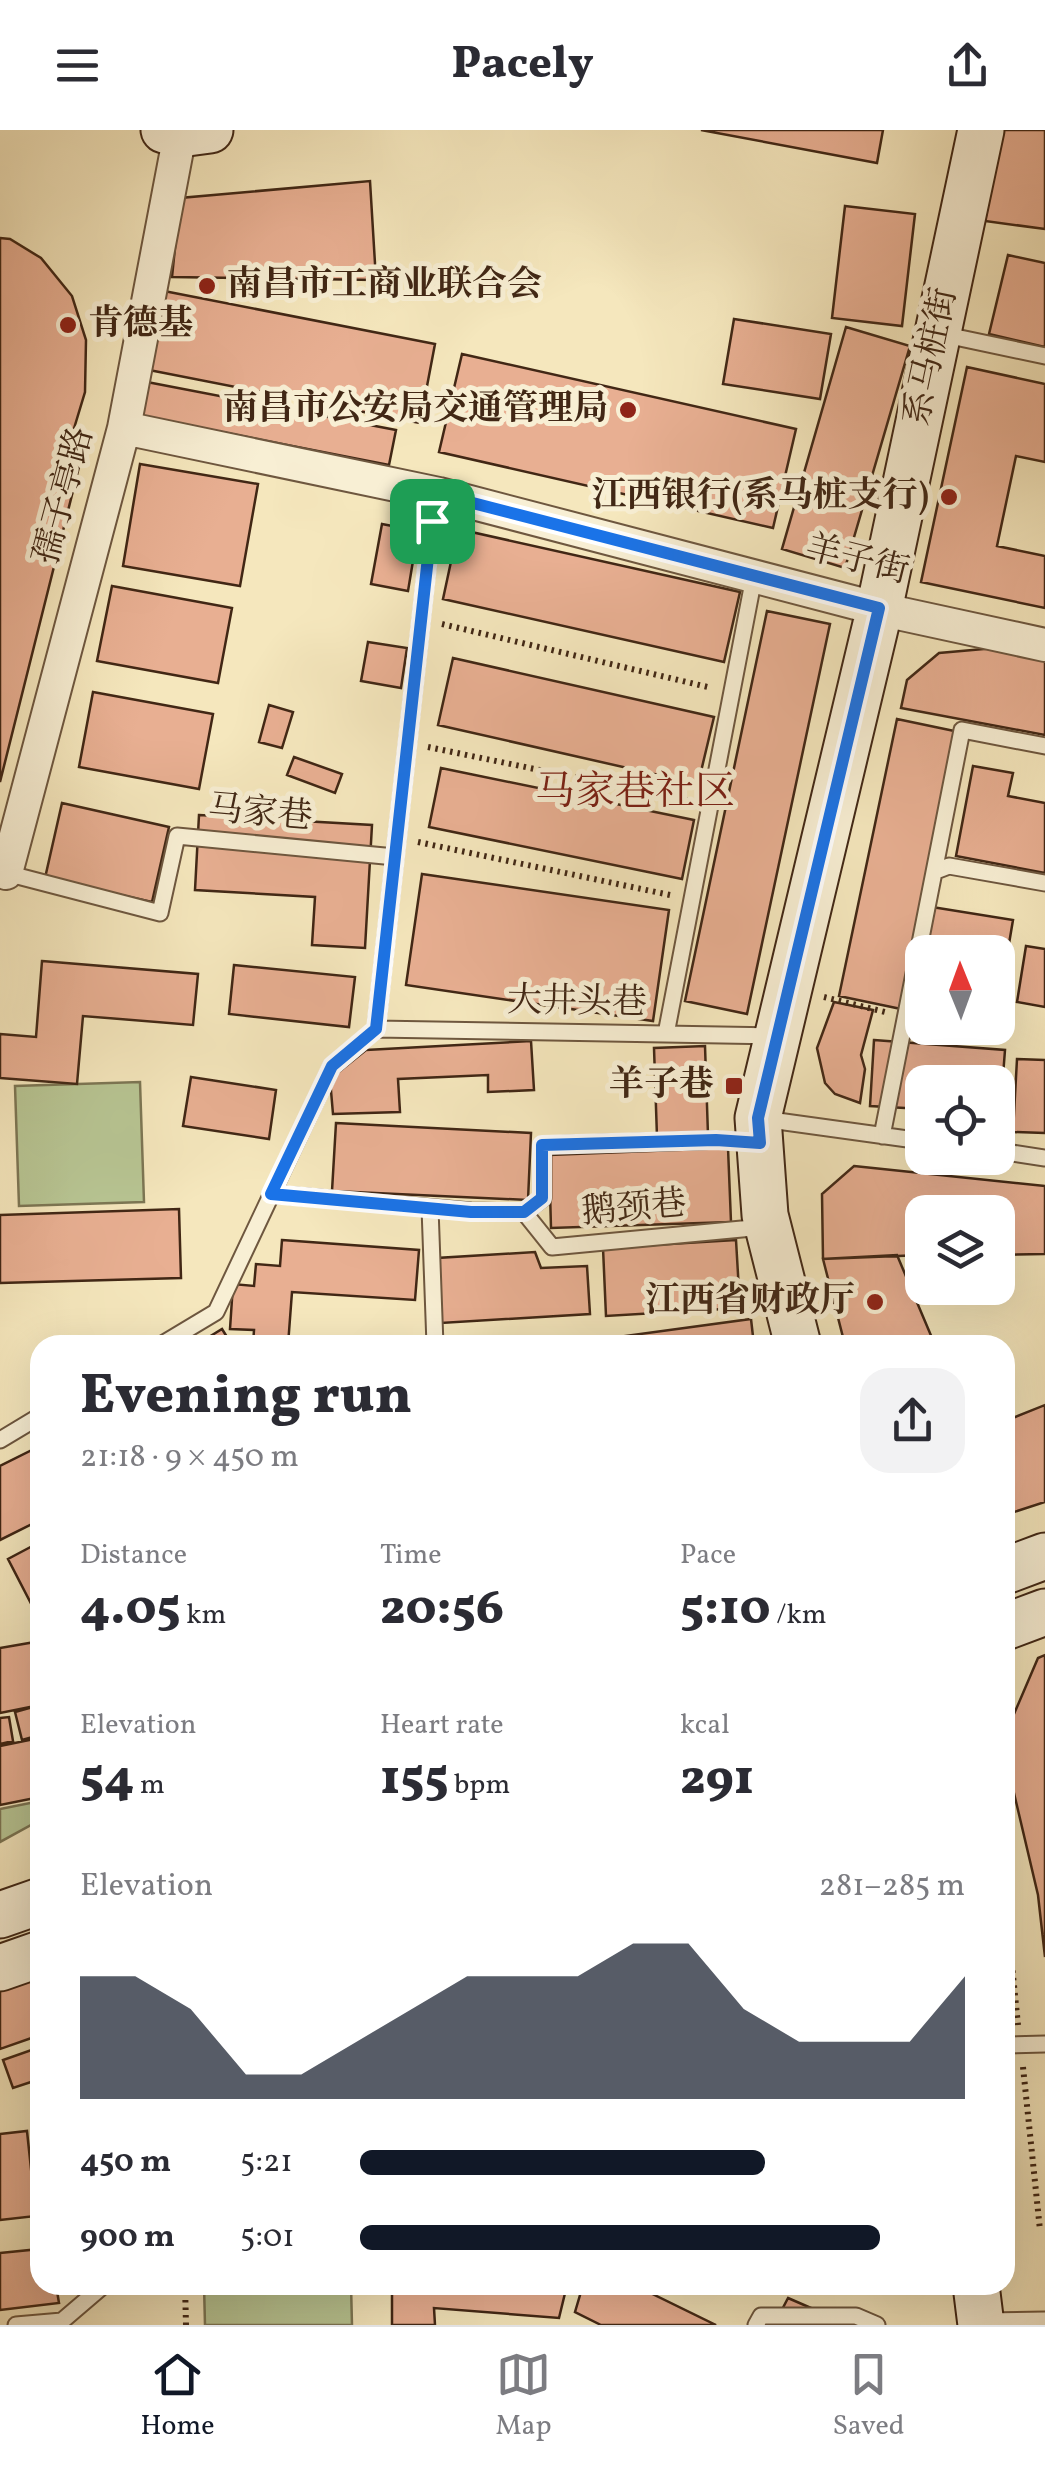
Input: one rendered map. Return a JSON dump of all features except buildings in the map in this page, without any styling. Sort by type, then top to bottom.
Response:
[{"type":"main road","name":"系马桩街","points":[[795,1335],[767,1226],[759,1131],[777,1036],[879,608],[981,130]]},
{"type":"main road","points":[[1015,1567],[1045,1556]]},
{"type":"main road","points":[[1015,1623],[1045,1612]]},
{"type":"main road","points":[[0,1915],[30,1904]]},
{"type":"main road","points":[[0,1968],[30,1958]]},
{"type":"street","name":"孺子亭路","points":[[3,872],[124,428],[185,131]]},
{"type":"street","name":"羊子街","points":[[124,428],[438,494],[879,608],[1045,645]]},
{"type":"lane","points":[[938,334],[1045,356]]},
{"type":"lane","points":[[177,1335],[216,1312],[332,1066],[376,1029],[438,494]]},
{"type":"lane","points":[[666,1034],[754,576]]},
{"type":"lane","points":[[923,935],[962,730],[1045,746]]},
{"type":"lane","name":"马家巷","points":[[3,872],[160,913],[178,836],[395,857]]},
{"type":"lane","points":[[936,871],[949,866],[1045,883]]},
{"type":"lane","points":[[882,1136],[905,1022]]},
{"type":"lane","name":"大井头巷","points":[[376,1029],[777,1036]]},
{"type":"lane","points":[[759,1131],[905,1139]]},
{"type":"lane","name":"鹅颈巷","points":[[759,1131],[716,1140],[542,1145],[542,1198],[524,1212],[552,1247],[767,1226]]},
{"type":"lane","points":[[1015,1154],[1045,1158]]},
{"type":"lane","points":[[271,1194],[524,1212]]},
{"type":"lane","points":[[430,1208],[435,1335]]},
{"type":"lane","points":[[0,1440],[30,1422]]},
{"type":"lane","points":[[1015,2045],[1045,2044]]},
{"type":"lane","points":[[16,2325],[62,2321],[92,2295]]},
{"type":"lane","points":[[987,2308],[1045,2320]]},
{"type":"lane","points":[[756,2325],[761,2316],[856,2316],[877,2325]]},
{"type":"path","points":[[421,619],[732,693]]},
{"type":"path","points":[[408,743],[710,805]]},
{"type":"path","points":[[397,838],[692,900]]},
{"type":"path","points":[[789,988],[905,1017]]},
{"type":"path","points":[[185,2295],[186,2325]]},
{"type":"green space","points":[[140,1082],[144,1202],[19,1206],[15,1086]]},
{"type":"green space","points":[[30,1803],[30,1826],[0,1842],[0,1809]]},
{"type":"green space","points":[[204,2295],[351,2295],[352,2325],[205,2325]]},
{"type":"place","name":"南昌市工商业联合会","points":[[207,286]]},
{"type":"place","name":"肯德基","points":[[68,325]]},
{"type":"place","name":"南昌市公安局交通管理局","points":[[628,410]]},
{"type":"place","name":"江西银行(系马桩支行)","points":[[949,497]]},
{"type":"place","name":"羊子巷","points":[[734,1086]]},
{"type":"place","name":"江西省财政厅","points":[[875,1302]]},
{"type":"district","name":"马家巷社区","points":[[635,794]]},
{"type":"route","points":[[438,494],[879,608],[758,1118],[760,1143],[716,1140],[542,1145],[542,1198],[524,1212],[471,1212],[271,1194],[332,1066],[376,1029],[432,521],[438,494]]}]
